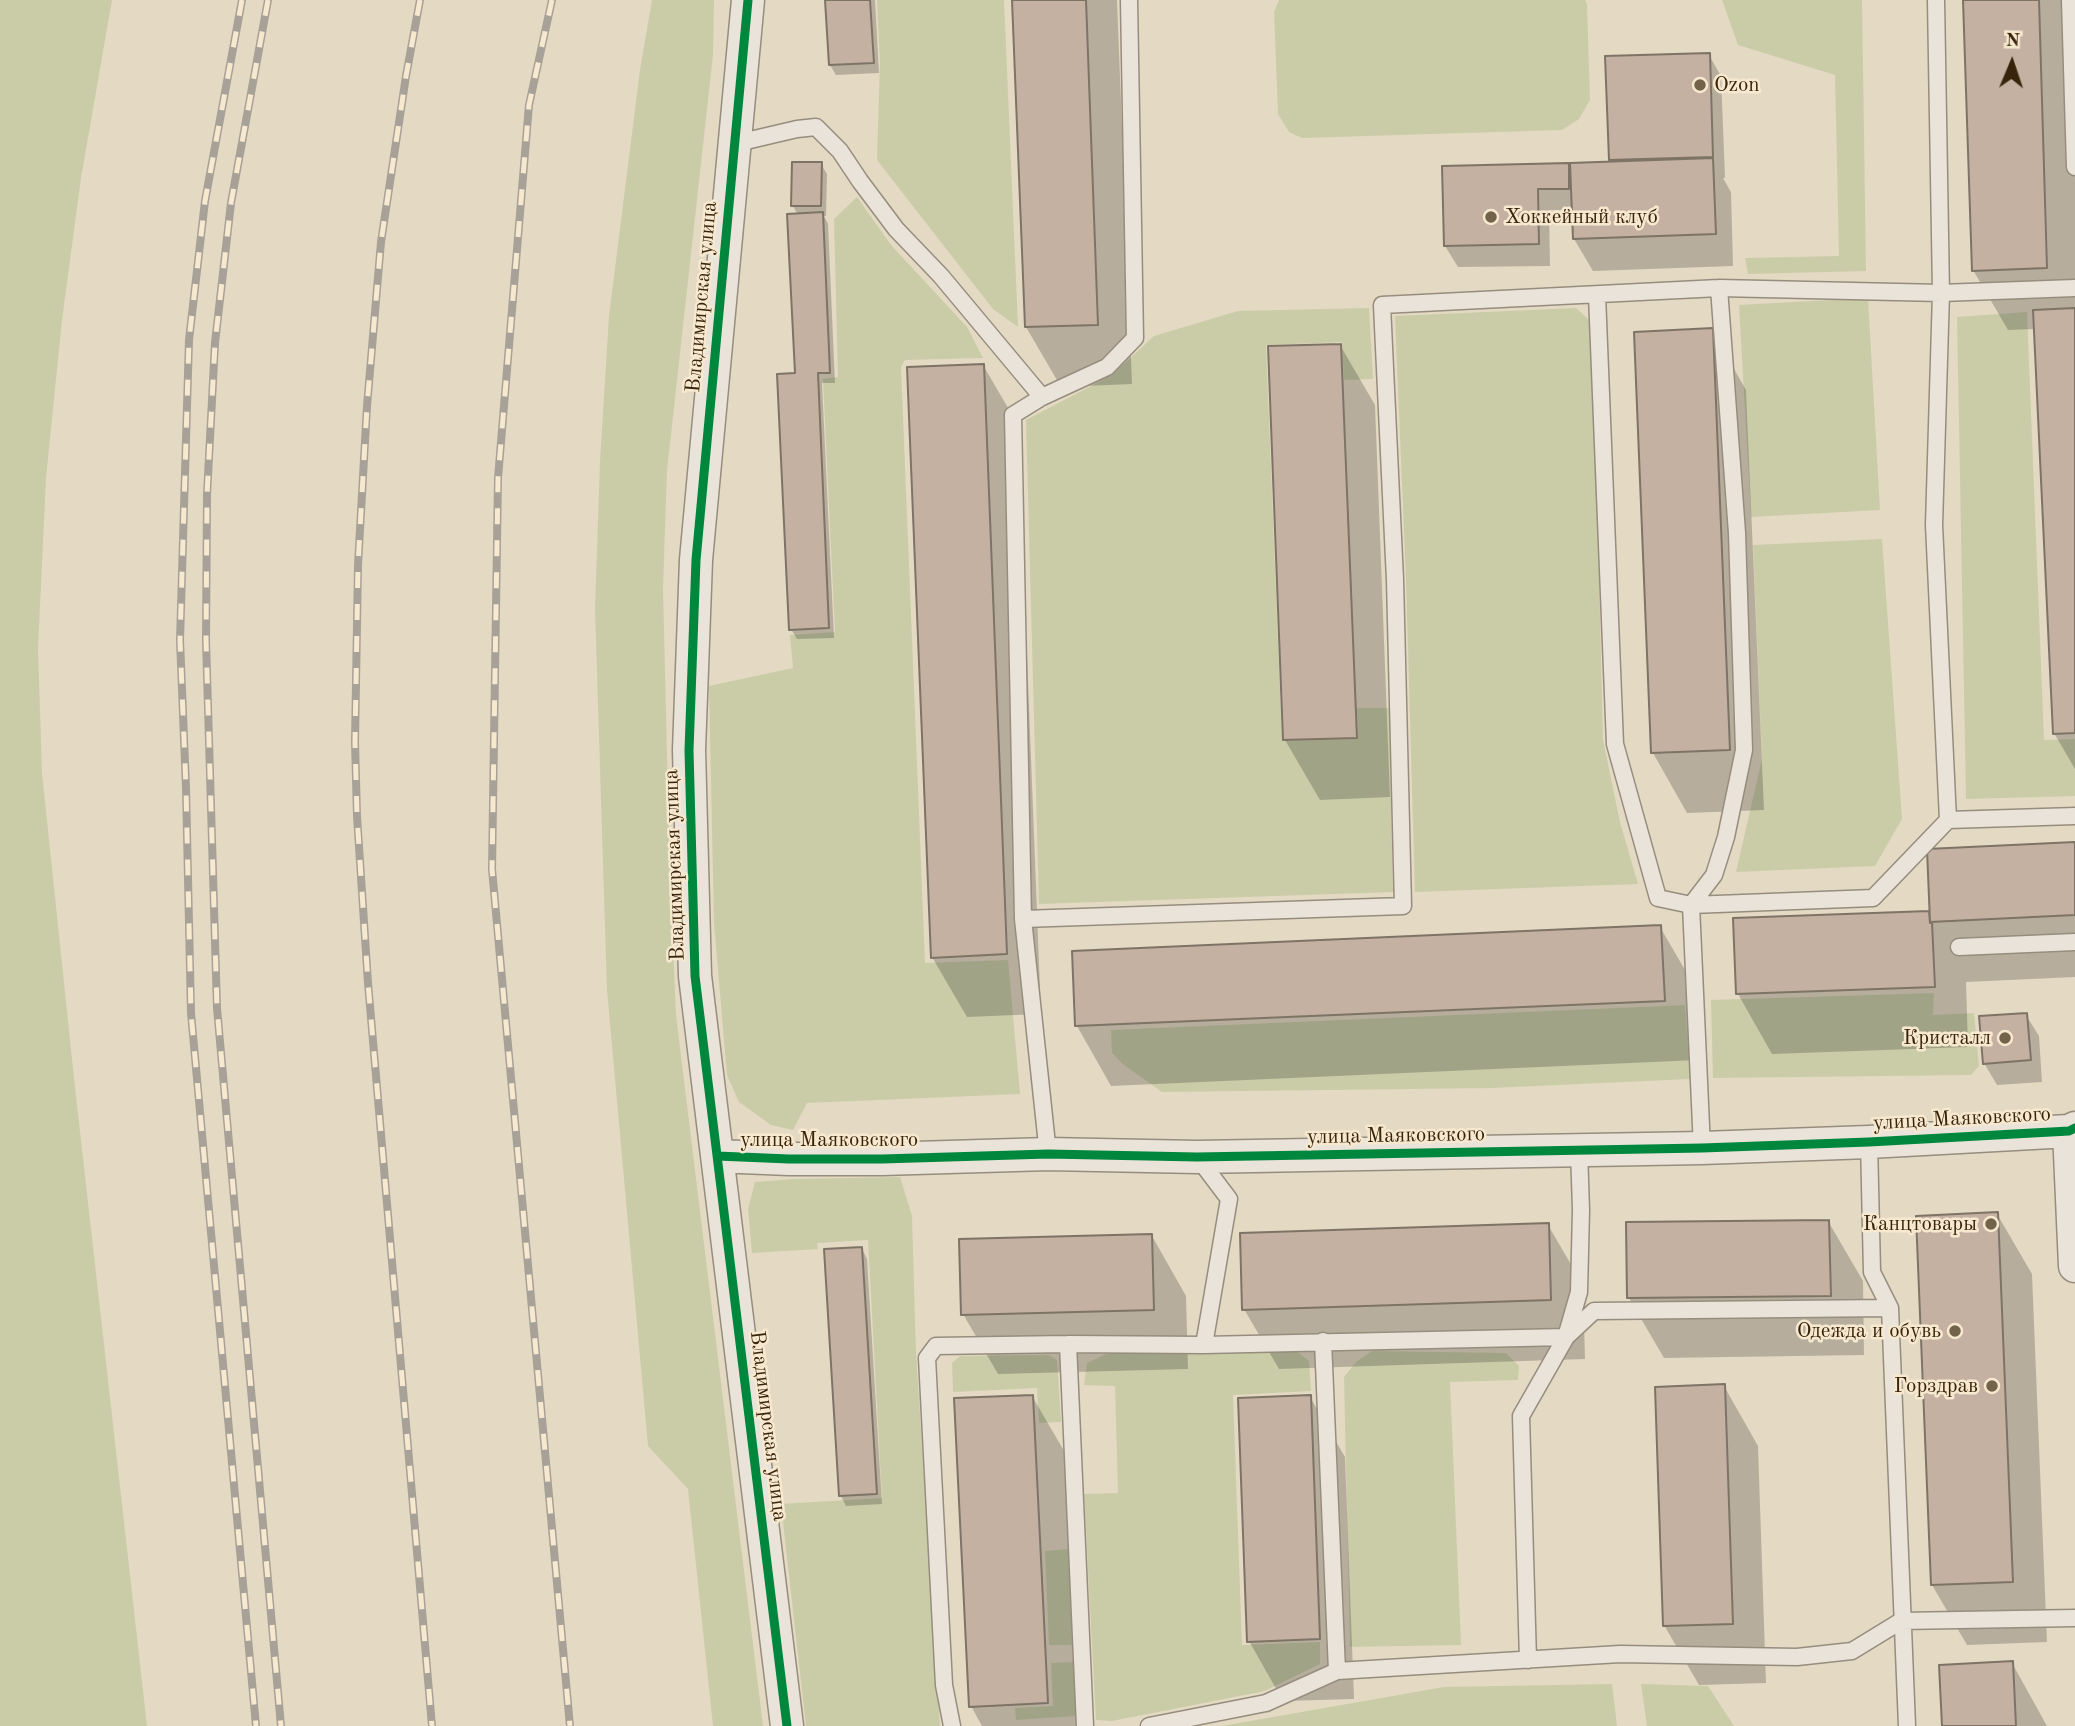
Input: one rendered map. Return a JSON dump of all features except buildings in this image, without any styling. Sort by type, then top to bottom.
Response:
[{"type":"street","name":"Владимирская улица","points":[[748,0],[696,560],[689,750],[695,976],[787,1726]]},
{"type":"street","name":"улица Маяковского","points":[[717,1156],[789,1159],[1048,1154],[1197,1157],[1702,1148],[1869,1142],[2072,1129]]},
{"type":"street","points":[[2072,1129],[2075,1266]]},
{"type":"lane","points":[[1048,1154],[1023,919],[1013,415],[1042,397],[1107,366],[1135,338],[1129,0]]},
{"type":"lane","points":[[1936,0],[1941,293],[1934,525],[1948,820]]},
{"type":"lane","points":[[2070,0],[2075,167]]},
{"type":"lane","points":[[733,144],[816,127],[840,150],[896,229],[941,276],[1042,397]]},
{"type":"lane","points":[[1023,919],[1403,906],[1395,580],[1382,305],[1719,288],[1941,293],[2075,288]]},
{"type":"lane","points":[[1702,1148],[1691,905],[1714,875],[1726,836],[1744,750],[1737,533],[1719,288]]},
{"type":"lane","points":[[1598,295],[1615,744],[1658,898],[1691,905],[1873,898],[1948,820],[2075,816]]},
{"type":"lane","points":[[1959,947],[2075,942]]},
{"type":"lane","points":[[1869,1142],[1872,1272],[1890,1308],[1907,1726]]},
{"type":"lane","points":[[1528,1660],[1521,1416],[1566,1336],[1579,1292],[1579,1150]]},
{"type":"lane","points":[[1197,1157],[1229,1199],[1204,1345]]},
{"type":"lane","points":[[952,1726],[944,1685],[927,1358],[936,1346],[1204,1345],[1566,1336],[1594,1311],[1890,1308]]},
{"type":"lane","points":[[1323,1341],[1337,1671]]},
{"type":"lane","points":[[1068,1344],[1085,1726]]},
{"type":"lane","points":[[1149,1726],[1266,1703],[1337,1671],[1620,1654],[1797,1657],[1852,1651],[1901,1621],[2075,1618]]},
{"type":"green space","points":[[0,0],[112,0],[81,178],[62,320],[46,478],[38,649],[42,773],[147,1726],[0,1726]]},
{"type":"green space","points":[[652,0],[714,0],[713,55],[667,471],[663,588],[670,880],[676,1015],[763,1726],[713,1726],[688,1489],[648,1446],[607,990],[595,609],[600,461],[609,316],[640,70]]},
{"type":"green space","points":[[877,0],[1004,0],[1018,327],[993,309],[877,160],[880,62]]},
{"type":"green space","points":[[1279,0],[1585,0],[1590,100],[1579,119],[1562,130],[1302,138],[1289,132],[1278,114],[1274,12]]},
{"type":"green space","points":[[1722,0],[1862,0],[1866,271],[1748,274],[1745,258],[1839,256],[1835,75],[1738,45]]},
{"type":"green space","points":[[857,197],[891,245],[967,327],[983,358],[905,360],[901,367],[925,963],[1008,960],[1020,1094],[807,1103],[793,1130],[771,1125],[739,1102],[727,1075],[714,923],[709,686],[793,668],[790,635],[835,632],[823,379],[838,377],[834,219]]},
{"type":"green space","points":[[1868,298],[1880,510],[1751,517],[1739,305]]},
{"type":"green space","points":[[1369,308],[1373,379],[1344,380],[1342,342],[1266,345],[1282,741],[1358,739],[1357,708],[1389,708],[1393,892],[1039,904],[1026,420],[1112,375],[1154,336],[1238,311]]},
{"type":"green space","points":[[1576,308],[1589,320],[1596,451],[1603,740],[1620,822],[1638,884],[1415,892],[1395,316]]},
{"type":"green space","points":[[2027,312],[2044,740],[2075,739],[2075,796],[1966,799],[1957,317]]},
{"type":"green space","points":[[1882,539],[1902,819],[1875,866],[1736,872],[1762,759],[1753,545]]},
{"type":"green space","points":[[1934,993],[1933,1015],[1974,1013],[1979,1066],[1971,1075],[1713,1078],[1711,1000]]},
{"type":"green space","points":[[1685,1005],[1690,1079],[1492,1088],[1162,1092],[1112,1053],[1111,1030]]},
{"type":"green space","points":[[900,1177],[912,1216],[916,1353],[940,1726],[806,1726],[781,1504],[882,1498],[868,1240],[817,1243],[818,1249],[752,1253],[748,1209],[755,1182]]},
{"type":"green space","points":[[1295,1350],[1309,1361],[1311,1391],[1233,1395],[1242,1645],[1320,1642],[1320,1664],[1265,1691],[1112,1721],[1096,1720],[1084,1494],[1118,1493],[1115,1386],[1084,1385],[1087,1363],[1106,1354],[1151,1351],[1204,1354]]},
{"type":"green space","points":[[1372,1351],[1506,1353],[1519,1366],[1518,1380],[1450,1382],[1461,1645],[1350,1647],[1344,1377],[1356,1362]]},
{"type":"green space","points":[[1048,1355],[1057,1360],[1061,1422],[1039,1423],[1037,1388],[953,1392],[952,1363],[960,1356]]},
{"type":"green space","points":[[1069,1549],[1072,1645],[1049,1645],[1045,1551]]},
{"type":"green space","points":[[1074,1662],[1077,1716],[1016,1720],[1015,1708],[1053,1706],[1051,1663]]},
{"type":"green space","points":[[1612,1684],[1617,1726],[1222,1726],[1444,1687]]},
{"type":"green space","points":[[1641,1684],[1708,1686],[1734,1726],[1647,1726]]},
{"type":"railway","points":[[242,0],[205,201],[189,340],[180,640],[191,1013],[256,1726]]},
{"type":"railway","points":[[268,0],[231,203],[215,343],[207,495],[206,640],[217,1008],[281,1726]]},
{"type":"railway","points":[[420,0],[381,242],[367,406],[358,565],[355,742],[368,983],[432,1726]]},
{"type":"railway","points":[[552,0],[529,105],[498,478],[492,869],[570,1726]]},
{"type":"cycle path","points":[[748,0],[696,560],[689,750],[695,976],[787,1726]]},
{"type":"cycle path","points":[[717,1156],[789,1159],[1048,1154],[1197,1157],[1702,1148],[1869,1142],[2069,1131],[2075,1128]]},
{"type":"place","name":"Ozon","points":[[1700,85]]},
{"type":"place","name":"Хоккейный клуб","points":[[1491,217]]},
{"type":"place","name":"Кристалл","points":[[2005,1038]]},
{"type":"place","name":"Канцтовары","points":[[1991,1224]]},
{"type":"place","name":"Одежда и обувь","points":[[1955,1331]]},
{"type":"place","name":"Горздрав","points":[[1992,1386]]}]
